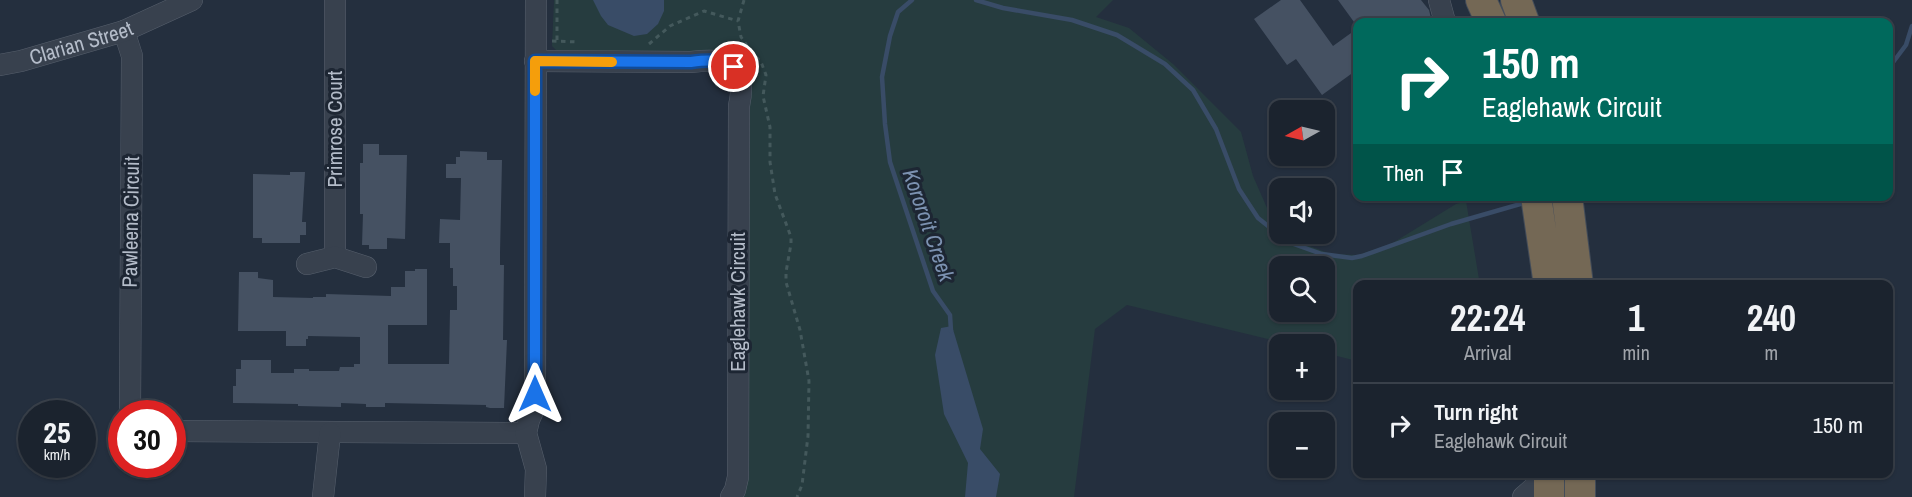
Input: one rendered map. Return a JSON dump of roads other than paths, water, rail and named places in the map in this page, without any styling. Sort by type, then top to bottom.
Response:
[{"type":"highway","points":[[1481,0],[1489,18]]},
{"type":"highway","points":[[1516,0],[1523,18]]},
{"type":"highway","points":[[1537,201],[1548,280]]},
{"type":"highway","points":[[1568,201],[1578,276]]},
{"type":"highway","points":[[1549,478],[1549,497]]},
{"type":"highway","points":[[1580,478],[1580,497]]},
{"type":"street","name":"Clarian Street","points":[[0,65],[124,31],[192,0]]},
{"type":"street","name":"Primrose Court","points":[[335,0],[335,257]]},
{"type":"street","points":[[535,497],[536,469],[526,433],[534,409],[536,0]]},
{"type":"street","points":[[1438,0],[1444,18]]},
{"type":"street","name":"Pawleena Circuit","points":[[124,31],[132,56],[130,400]]},
{"type":"street","name":"Eaglehawk Circuit","points":[[535,52],[691,62],[718,69],[726,75],[734,88],[739,106],[738,477],[731,497]]},
{"type":"street","points":[[307,264],[335,257],[366,267]]},
{"type":"street","points":[[186,431],[526,433]]},
{"type":"street","points":[[323,497],[330,433]]},
{"type":"street","points":[[1523,497],[1544,478]]},
{"type":"water","points":[[593,0],[664,0],[664,11],[658,24],[647,34],[634,36],[608,25]]},
{"type":"water","points":[[952,326],[983,429],[980,449],[1000,474],[996,497],[965,497],[968,463],[944,414],[935,355],[941,328]]},
{"type":"waterway","name":"Kororoit Creek","points":[[912,0],[898,12],[890,36],[882,77],[885,124],[890,162],[933,291],[950,315],[951,331]]},
{"type":"waterway","name":"Kororoit Creek","points":[[976,0],[1003,8],[1072,20],[1117,35],[1165,64],[1193,90],[1216,129],[1239,189],[1258,218],[1288,242],[1322,254],[1352,258],[1451,224],[1527,202]]},
{"type":"waterway","name":"Kororoit Creek","points":[[1893,62],[1906,45],[1912,26]]}]
